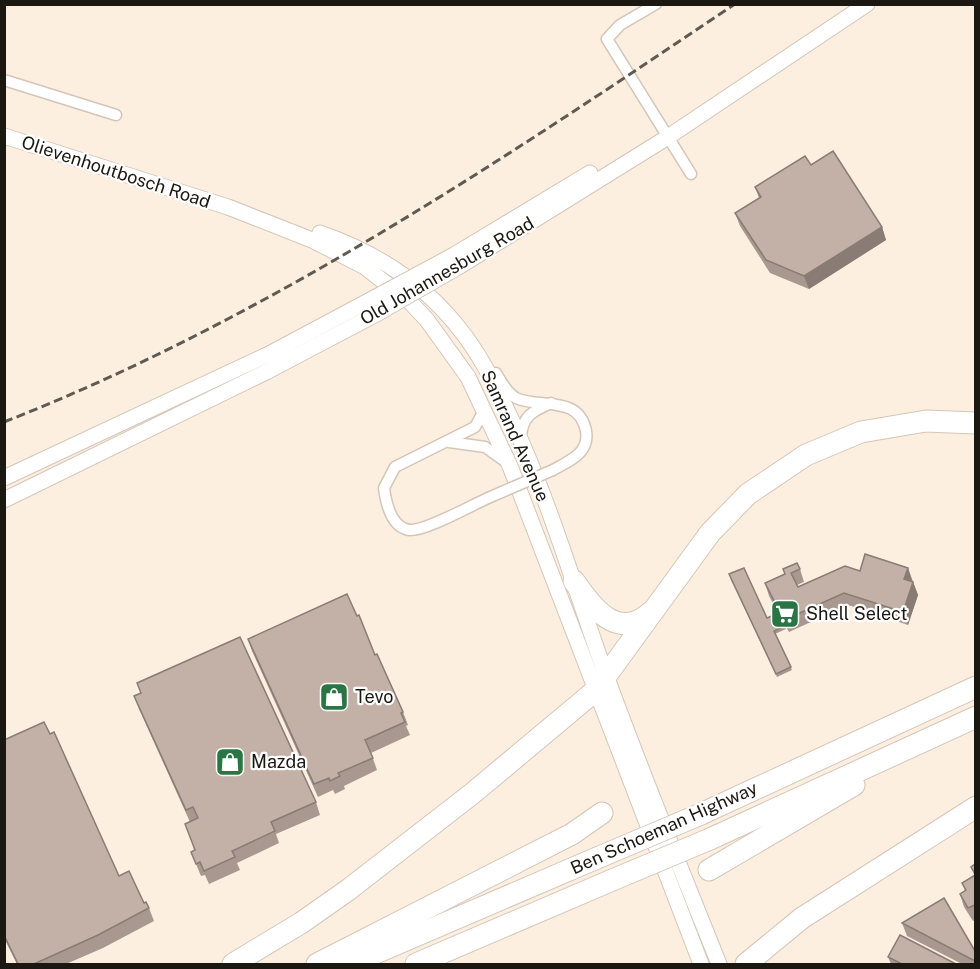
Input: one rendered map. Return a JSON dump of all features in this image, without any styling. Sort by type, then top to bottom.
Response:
[{"type":"highway","points":[[233,964],[301,923],[348,890],[474,793],[601,684],[727,513],[748,494],[806,455],[861,432],[926,420],[975,423]]},
{"type":"highway","points":[[574,581],[599,614],[620,623],[645,617],[659,605]]},
{"type":"highway","name":"Ben Schoeman Highway","points":[[350,964],[700,814],[975,687]]},
{"type":"highway","name":"Ben Schoeman Highway","points":[[416,964],[710,839],[975,717]]},
{"type":"highway","points":[[709,870],[844,792],[920,743]]},
{"type":"highway","points":[[746,964],[802,918],[975,807]]},
{"type":"highway","points":[[317,964],[572,834],[602,813]]},
{"type":"main road","name":"Old Johannesburg Road","points":[[665,133],[853,4]]},
{"type":"main road","name":"Old Johannesburg Road","points":[[4,500],[266,372],[377,305],[457,261],[665,133],[867,4]]},
{"type":"main road","name":"Olievenhoutbosch Road","points":[[4,136],[228,207]]},
{"type":"main road","name":"Samrand Avenue","points":[[228,207],[297,225],[370,254],[401,273],[428,294],[465,336],[492,378],[521,439],[574,581],[601,684],[701,964]]},
{"type":"main road","name":"Samrand Avenue","points":[[228,207],[332,248],[365,267],[419,312],[450,350],[483,404],[719,964]]},
{"type":"main road","name":"Old Johannesburg Road","points":[[4,478],[377,305]]},
{"type":"street","points":[[656,4],[620,26],[607,39],[690,174]]},
{"type":"street","points":[[4,80],[116,115]]},
{"type":"street","points":[[465,336],[491,365],[509,393],[521,399],[566,406],[582,421],[587,440],[577,457],[553,470],[423,527],[410,530],[398,525],[386,499],[384,488],[389,474],[394,467],[475,427],[482,414],[483,404]]},
{"type":"street","points":[[521,439],[522,425],[527,416],[551,403]]},
{"type":"street","points":[[446,442],[471,443],[485,447],[510,466]]},
{"type":"building","points":[[833,151],[882,227],[804,276],[766,260],[735,213],[761,197],[755,187],[805,156],[811,165]]},
{"type":"building","points":[[865,554],[908,568],[904,579],[913,582],[903,612],[844,593],[784,620],[765,583],[785,574],[783,569],[797,563],[800,569],[791,573],[798,587],[845,566],[860,571]]},
{"type":"building","points":[[744,568],[767,618],[779,613],[785,626],[774,631],[791,667],[776,674],[729,574]]},
{"type":"building","name":"Tevo","points":[[347,594],[357,616],[359,615],[375,655],[377,654],[403,712],[401,713],[405,722],[365,740],[373,758],[338,773],[340,776],[330,781],[329,778],[314,784],[248,639]]},
{"type":"building","name":"Mazda","points":[[240,637],[316,802],[271,822],[275,831],[232,851],[235,857],[204,871],[200,862],[196,864],[191,852],[195,850],[185,824],[198,818],[193,807],[186,810],[134,696],[141,693],[137,683]]},
{"type":"building","points":[[44,722],[50,734],[54,732],[119,876],[129,871],[144,903],[146,902],[149,908],[98,935],[34,964],[18,964],[4,935],[4,740]]},
{"type":"building","points":[[975,875],[975,905],[968,908],[960,894],[966,890],[962,883]]},
{"type":"building","points":[[944,898],[975,951],[975,961],[902,923]]},
{"type":"building","points":[[900,935],[956,964],[902,964],[888,957]]},
{"type":"railway","points":[[4,422],[101,381],[289,286],[471,178],[735,4]]},
{"type":"place","name":"Shell Select","points":[[785,614]]},
{"type":"place","name":"Tevo","points":[[334,697]]},
{"type":"place","name":"Mazda","points":[[230,762]]}]
